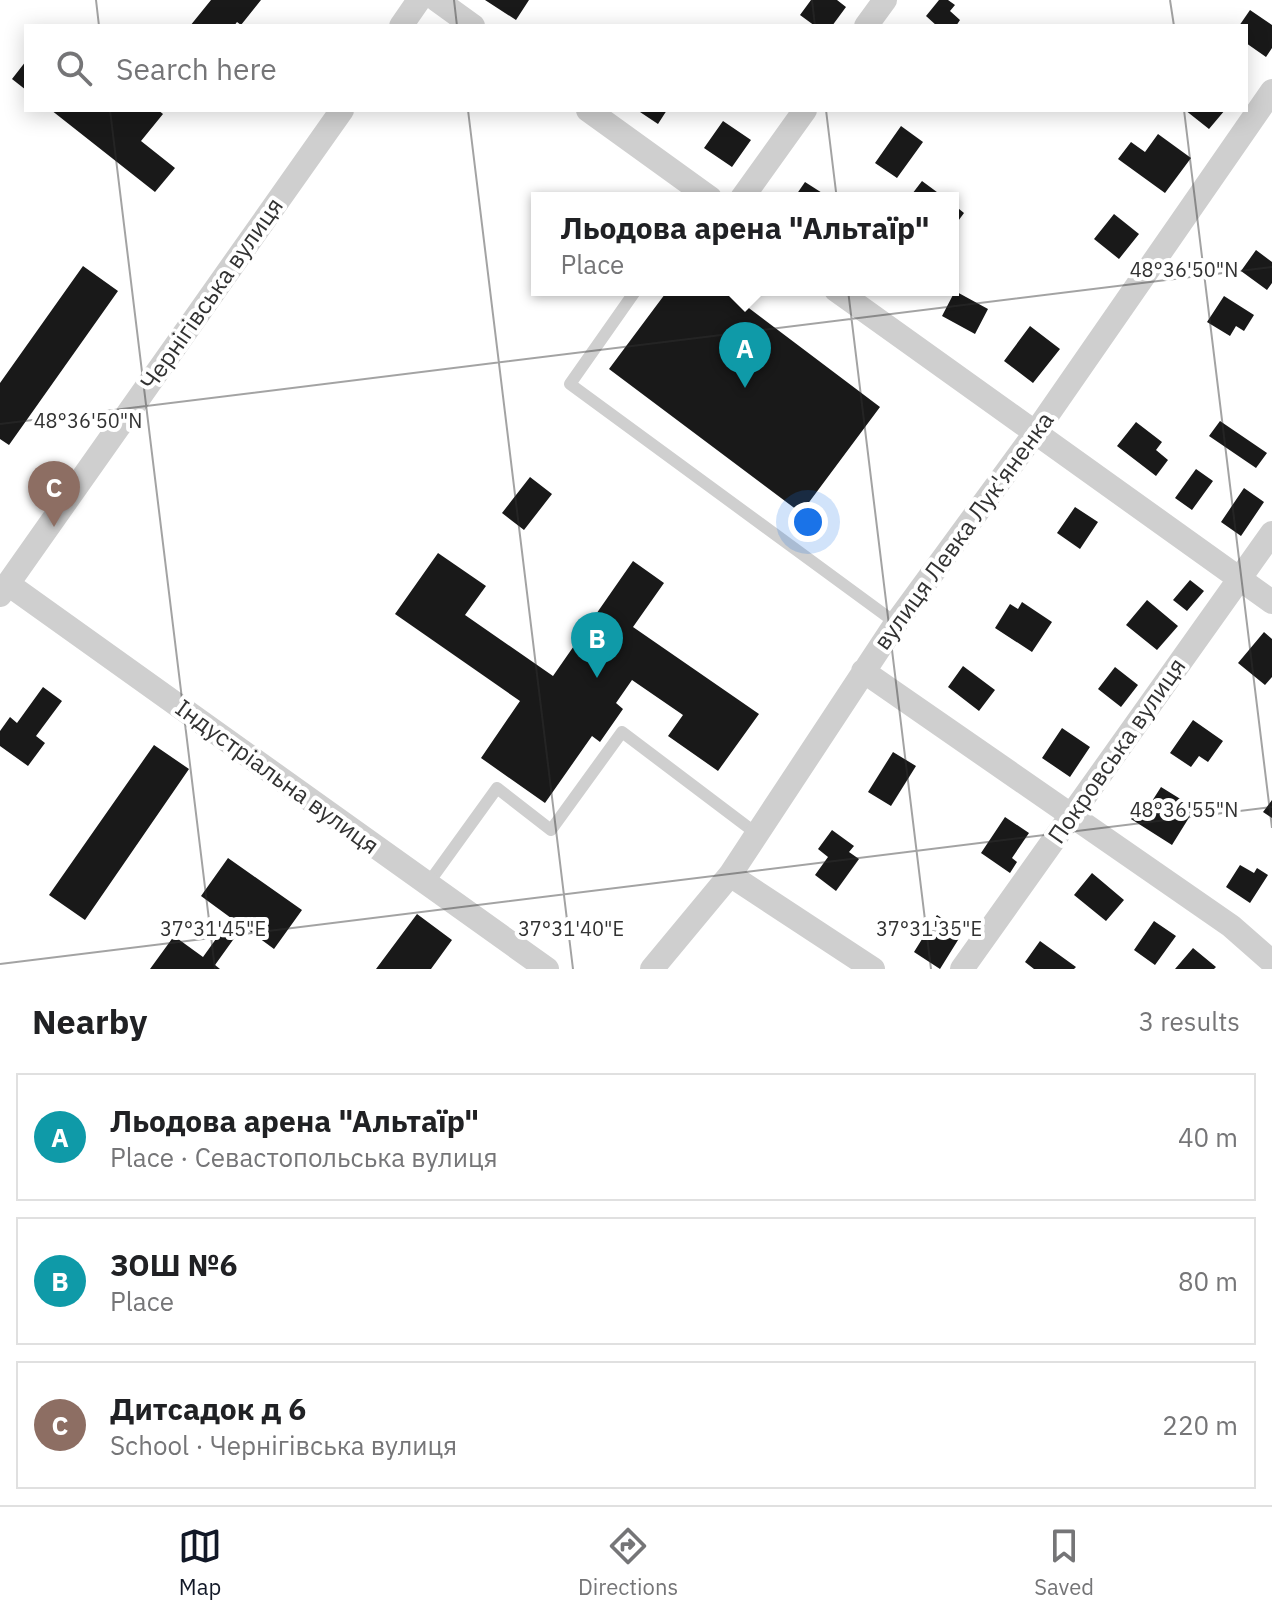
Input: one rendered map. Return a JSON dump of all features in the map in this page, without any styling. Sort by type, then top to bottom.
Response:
[{"type":"street","points":[[402,24],[419,0]]},
{"type":"street","points":[[437,0],[470,24]]},
{"type":"street","points":[[867,24],[885,0]]},
{"type":"street","name":"вулиця Левка Лук'яненка","points":[[652,969],[730,875],[896,623],[1035,433],[1272,91]]},
{"type":"street","name":"Чернігівська вулиця","points":[[4,589],[341,112]]},
{"type":"street","points":[[591,112],[698,192]]},
{"type":"street","points":[[746,192],[804,112]]},
{"type":"street","points":[[844,296],[1272,602]]},
{"type":"street","name":"Покровська вулиця","points":[[962,969],[1272,533]]},
{"type":"street","name":"Індустріальна вулиця","points":[[4,589],[547,969]]},
{"type":"street","points":[[863,671],[1231,926],[1272,962]]},
{"type":"street","points":[[730,875],[873,969]]},
{"type":"lane","points":[[632,296],[570,384],[896,623]]},
{"type":"lane","points":[[427,885],[497,788],[551,830],[622,732],[757,834]]},
{"type":"building","points":[[211,0],[261,0],[242,24],[192,24]]},
{"type":"building","points":[[485,0],[529,0],[516,20]]},
{"type":"building","points":[[811,0],[837,0],[846,7],[833,24],[812,24],[800,15]]},
{"type":"building","points":[[939,0],[948,0],[955,5],[950,11],[960,20],[957,24],[935,24],[926,16]]},
{"type":"building","points":[[1250,10],[1272,25],[1272,48],[1266,57],[1248,44],[1248,24],[1240,24]]},
{"type":"building","points":[[24,64],[24,88],[12,79]]},
{"type":"building","points":[[54,112],[160,112],[163,114],[141,141],[175,168],[155,192]]},
{"type":"building","points":[[640,112],[666,112],[658,124]]},
{"type":"building","points":[[1188,112],[1223,112],[1209,129]]},
{"type":"building","points":[[723,121],[751,140],[732,167],[704,148]]},
{"type":"building","points":[[901,126],[923,142],[897,178],[875,163]]},
{"type":"building","points":[[1158,134],[1191,158],[1165,193],[1118,159],[1131,142],[1145,152]]},
{"type":"building","points":[[922,181],[937,192],[914,192]]},
{"type":"building","points":[[805,182],[821,192],[798,192]]},
{"type":"building","points":[[1114,214],[1139,234],[1119,259],[1094,239]]},
{"type":"building","points":[[1256,250],[1272,262],[1272,283],[1267,290],[1241,271]]},
{"type":"building","points":[[83,266],[118,291],[9,445],[0,439],[0,383]]},
{"type":"building","points":[[959,293],[988,309],[975,334],[942,316],[952,296],[959,296]]},
{"type":"building","points":[[664,296],[733,296],[880,407],[801,513],[609,369]]},
{"type":"building","points":[[1224,296],[1254,315],[1244,331],[1236,326],[1230,336],[1207,322]]},
{"type":"building","points":[[1030,326],[1060,349],[1033,383],[1004,361]]},
{"type":"building","points":[[1220,421],[1267,453],[1256,468],[1209,436]]},
{"type":"building","points":[[1136,422],[1162,442],[1156,450],[1168,460],[1156,476],[1117,446]]},
{"type":"building","points":[[1196,469],[1213,481],[1192,510],[1175,498]]},
{"type":"building","points":[[530,477],[552,494],[524,530],[502,513]]},
{"type":"building","points":[[1244,488],[1264,502],[1241,536],[1221,522]]},
{"type":"building","points":[[1075,507],[1098,522],[1080,549],[1057,533]]},
{"type":"building","points":[[438,553],[486,586],[465,615],[553,676],[633,561],[664,583],[633,627],[759,714],[718,771],[668,736],[683,715],[632,680],[616,703],[623,709],[600,742],[592,736],[545,803],[481,758],[520,701],[395,614]]},
{"type":"building","points":[[1190,580],[1204,591],[1187,611],[1173,600]]},
{"type":"building","points":[[1147,600],[1178,626],[1157,650],[1126,625]]},
{"type":"building","points":[[1022,602],[1052,622],[1032,652],[995,628],[1010,604],[1018,609]]},
{"type":"building","points":[[1264,632],[1272,639],[1272,677],[1265,685],[1238,663]]},
{"type":"building","points":[[963,666],[995,690],[979,711],[948,687]]},
{"type":"building","points":[[1115,667],[1138,685],[1121,707],[1098,689]]},
{"type":"building","points":[[43,687],[62,701],[36,736],[45,743],[28,766],[0,746],[0,731],[10,717],[17,723]]},
{"type":"building","points":[[1193,720],[1223,741],[1208,762],[1199,756],[1191,767],[1170,753]]},
{"type":"building","points":[[1062,728],[1090,747],[1070,777],[1042,758]]},
{"type":"building","points":[[154,745],[189,769],[85,920],[49,895]]},
{"type":"building","points":[[893,752],[916,766],[891,806],[868,792]]},
{"type":"building","points":[[1161,787],[1195,808],[1172,845],[1131,819],[1140,804],[1147,809]]},
{"type":"building","points":[[1272,800],[1272,818],[1263,812]]},
{"type":"building","points":[[1005,817],[1029,833],[1012,858],[1017,862],[1010,873],[981,853]]},
{"type":"building","points":[[832,830],[854,846],[849,852],[859,859],[836,891],[815,875],[828,857],[818,849]]},
{"type":"building","points":[[228,858],[302,910],[274,949],[243,926],[215,965],[220,969],[150,969],[174,936],[203,957],[231,918],[201,896]]},
{"type":"building","points":[[1240,865],[1254,873],[1257,868],[1268,875],[1250,903],[1226,887]]},
{"type":"building","points":[[1092,873],[1124,900],[1106,921],[1074,895]]},
{"type":"building","points":[[417,914],[452,940],[431,969],[376,969]]},
{"type":"building","points":[[937,915],[963,932],[940,969],[914,952]]},
{"type":"building","points":[[1154,921],[1176,936],[1155,965],[1134,950]]},
{"type":"building","points":[[1040,941],[1076,967],[1034,969],[1025,962]]},
{"type":"building","points":[[1193,948],[1216,967],[1175,969]]},
{"type":"place","name":"Льодова арена \"Альтаїр\"","points":[[745,388]]},
{"type":"place","name":"Дитсадок д 6","points":[[54,527]]},
{"type":"place","name":"ЗОШ №6","points":[[597,678]]}]
